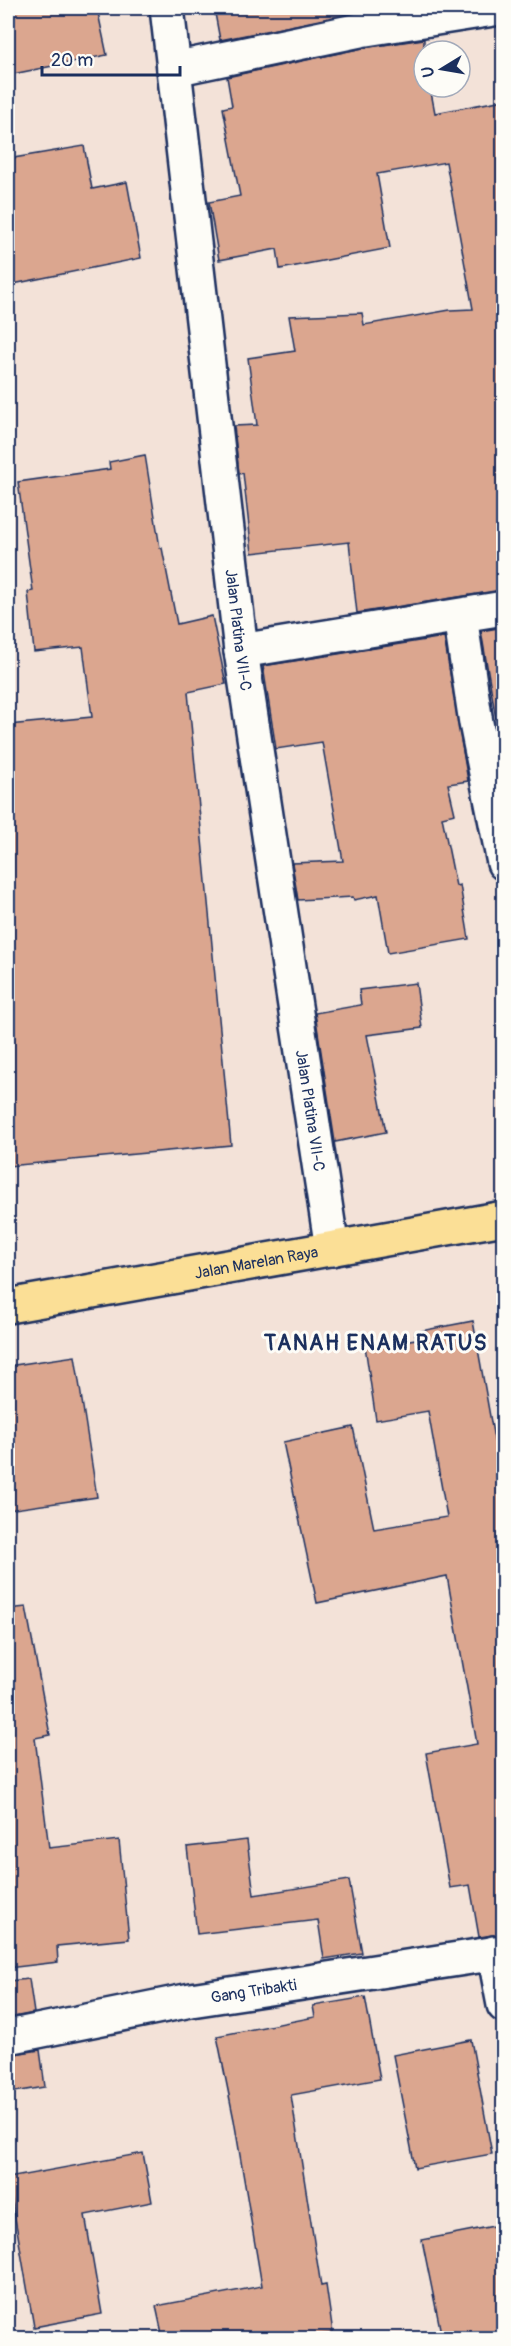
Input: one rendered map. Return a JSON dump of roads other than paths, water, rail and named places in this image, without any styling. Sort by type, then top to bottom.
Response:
[{"type":"main road","name":"Jalan Marelan Raya","points":[[8,1306],[504,1218]]},
{"type":"street","name":"Jalan Platina VII-C","points":[[166,8],[241,651],[333,1249]]},
{"type":"street","points":[[174,69],[360,30],[500,8]]},
{"type":"street","points":[[241,651],[504,608]]},
{"type":"street","points":[[460,616],[476,723],[504,863]]},
{"type":"street","points":[[499,1953],[504,2004]]},
{"type":"street","name":"Gang Tribakti","points":[[8,2037],[191,2000],[499,1953]]},
{"type":"district","name":"TANAH ENAM RATUS","points":[[376,1342]]}]
